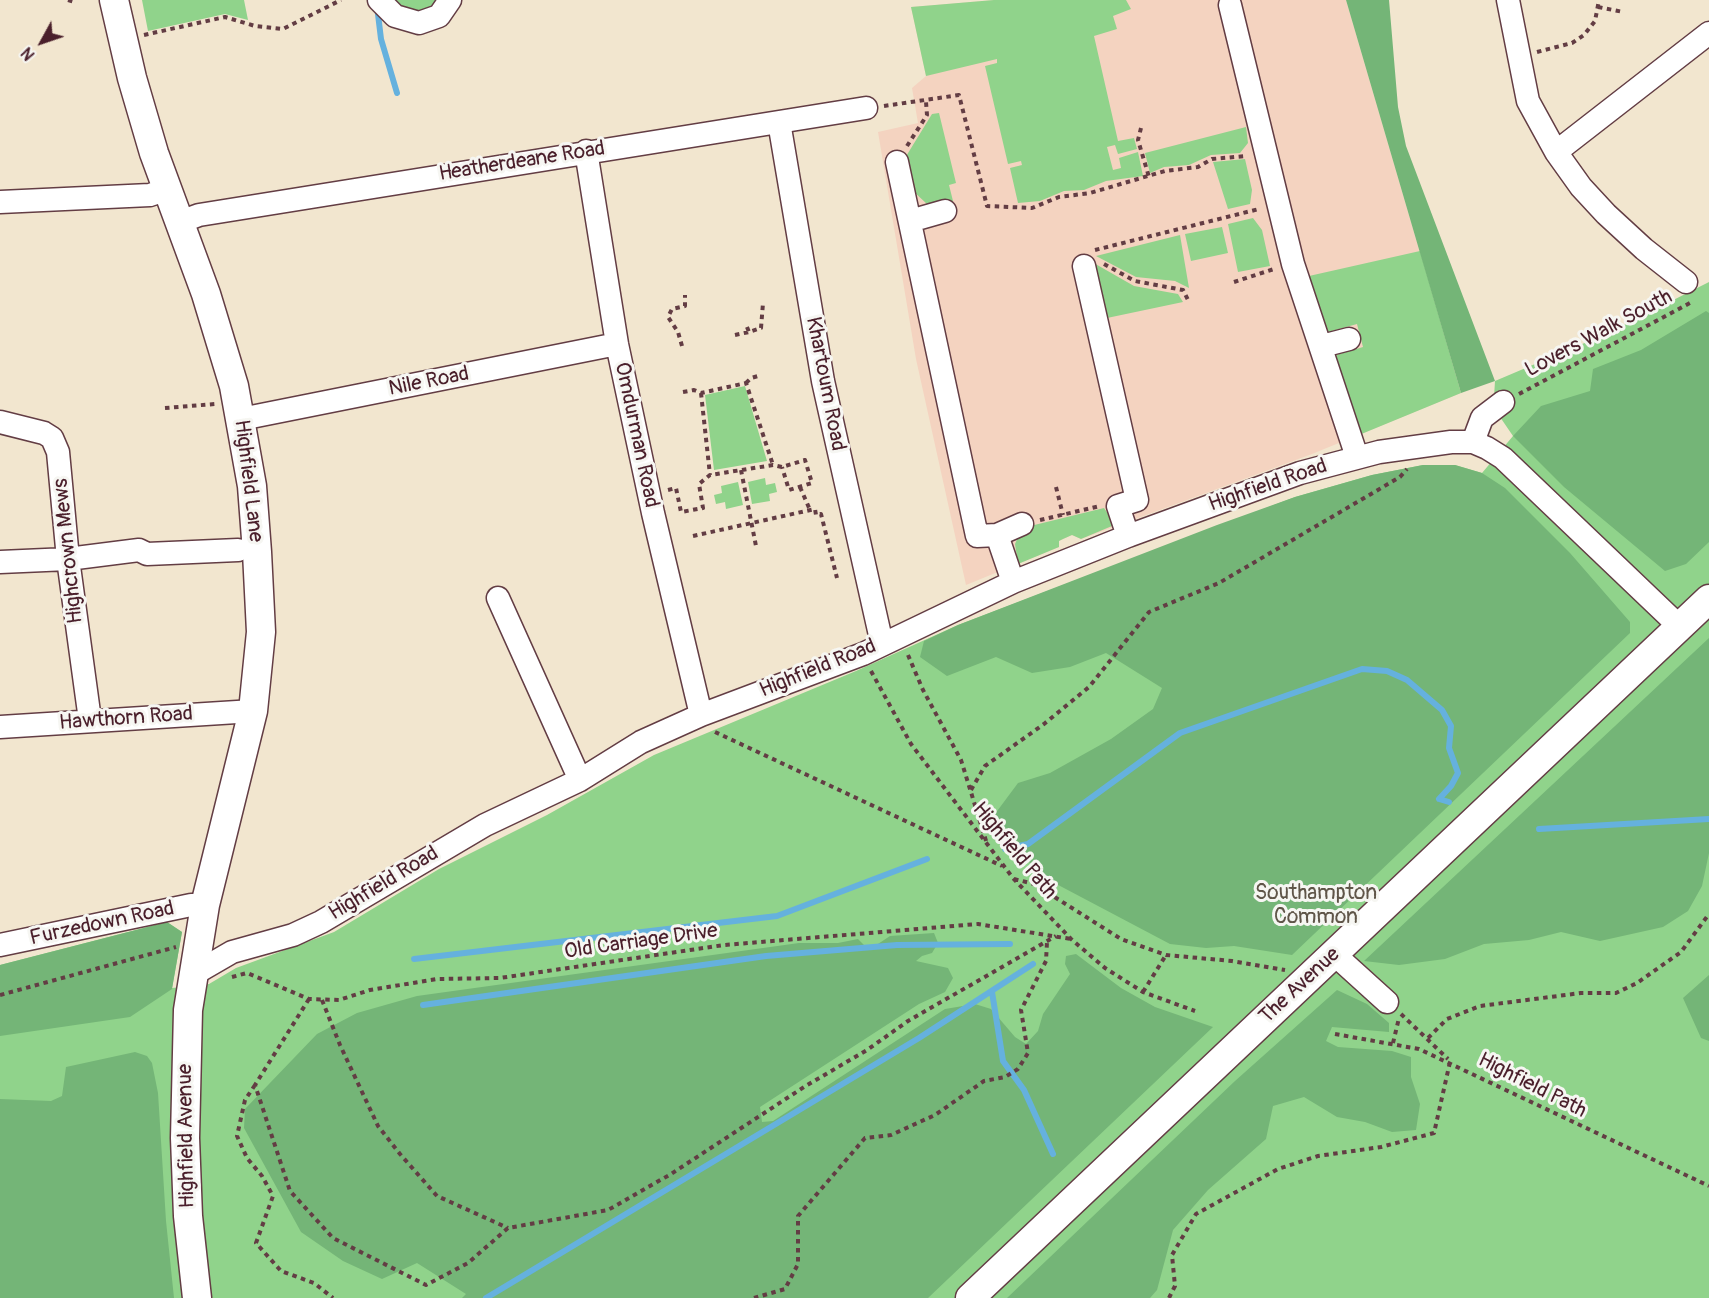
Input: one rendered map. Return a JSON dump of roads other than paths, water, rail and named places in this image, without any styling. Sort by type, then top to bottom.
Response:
[{"type":"main road","name":"Highfield Lane","points":[[114,0],[146,128],[214,318],[239,411],[255,514],[261,632],[253,711],[205,905],[194,974]]},
{"type":"main road","name":"The Avenue","points":[[970,1298],[1709,599]]},
{"type":"main road","name":"Highfield Avenue","points":[[194,974],[185,1040],[185,1137],[188,1216],[197,1298]]},
{"type":"street","points":[[380,0],[395,16],[418,23],[439,16],[450,0]]},
{"type":"street","points":[[1508,0],[1528,101],[1556,152],[1581,187],[1606,214],[1691,291]]},
{"type":"street","points":[[1230,5],[1293,264],[1358,457]]},
{"type":"street","points":[[1556,152],[1709,33]]},
{"type":"street","name":"Heatherdeane Road","points":[[180,222],[199,215],[586,151],[866,108]]},
{"type":"street","name":"Khartoum Road","points":[[779,122],[823,381],[882,644]]},
{"type":"street","name":"Omdurman Road","points":[[586,151],[617,344],[637,442],[701,715]]},
{"type":"street","points":[[897,162],[977,536],[997,535],[1022,524]]},
{"type":"street","points":[[0,202],[150,195],[168,189]]},
{"type":"street","points":[[910,221],[945,211]]},
{"type":"street","points":[[1092,260],[1137,500],[1118,506],[1128,536]]},
{"type":"street","points":[[1322,346],[1349,339]]},
{"type":"street","name":"Nile Road","points":[[239,411],[617,344]]},
{"type":"street","points":[[1503,402],[1482,418],[1473,442],[1503,458],[1680,627]]},
{"type":"street","name":"Highcrown Mews","points":[[0,422],[44,433],[55,443],[58,452],[68,559],[90,720]]},
{"type":"street","name":"Highfield Road","points":[[194,974],[232,951],[293,935],[321,922],[436,851],[484,825],[580,780],[641,742],[701,715],[882,644],[1014,582],[1128,536],[1300,473],[1358,457],[1425,444],[1473,442]]},
{"type":"street","points":[[997,535],[1014,582]]},
{"type":"street","points":[[0,562],[68,559],[139,543],[147,554],[238,550]]},
{"type":"street","points":[[498,598],[580,780]]},
{"type":"street","name":"Hawthorn Road","points":[[0,727],[253,711]]},
{"type":"street","name":"Furzedown Road","points":[[0,945],[191,905],[205,905]]},
{"type":"street","points":[[1334,954],[1394,1008]]},
{"type":"waterway","points":[[377,6],[381,39],[397,93]]},
{"type":"waterway","points":[[1005,849],[1028,844],[1180,733],[1362,669],[1387,671],[1407,680],[1442,710],[1451,726],[1449,748],[1458,773],[1451,786],[1439,799],[1449,802]]},
{"type":"waterway","points":[[1539,829],[1709,819]]},
{"type":"waterway","points":[[414,959],[777,916],[927,859]]},
{"type":"waterway","points":[[423,1005],[766,956],[897,945],[1010,944]]},
{"type":"waterway","points":[[486,1298],[919,1038],[1033,964]]},
{"type":"waterway","points":[[992,992],[1003,1061],[1024,1090],[1053,1154]]},
{"type":"park label","name":"Southampton Common","points":[[1316,906]]}]
